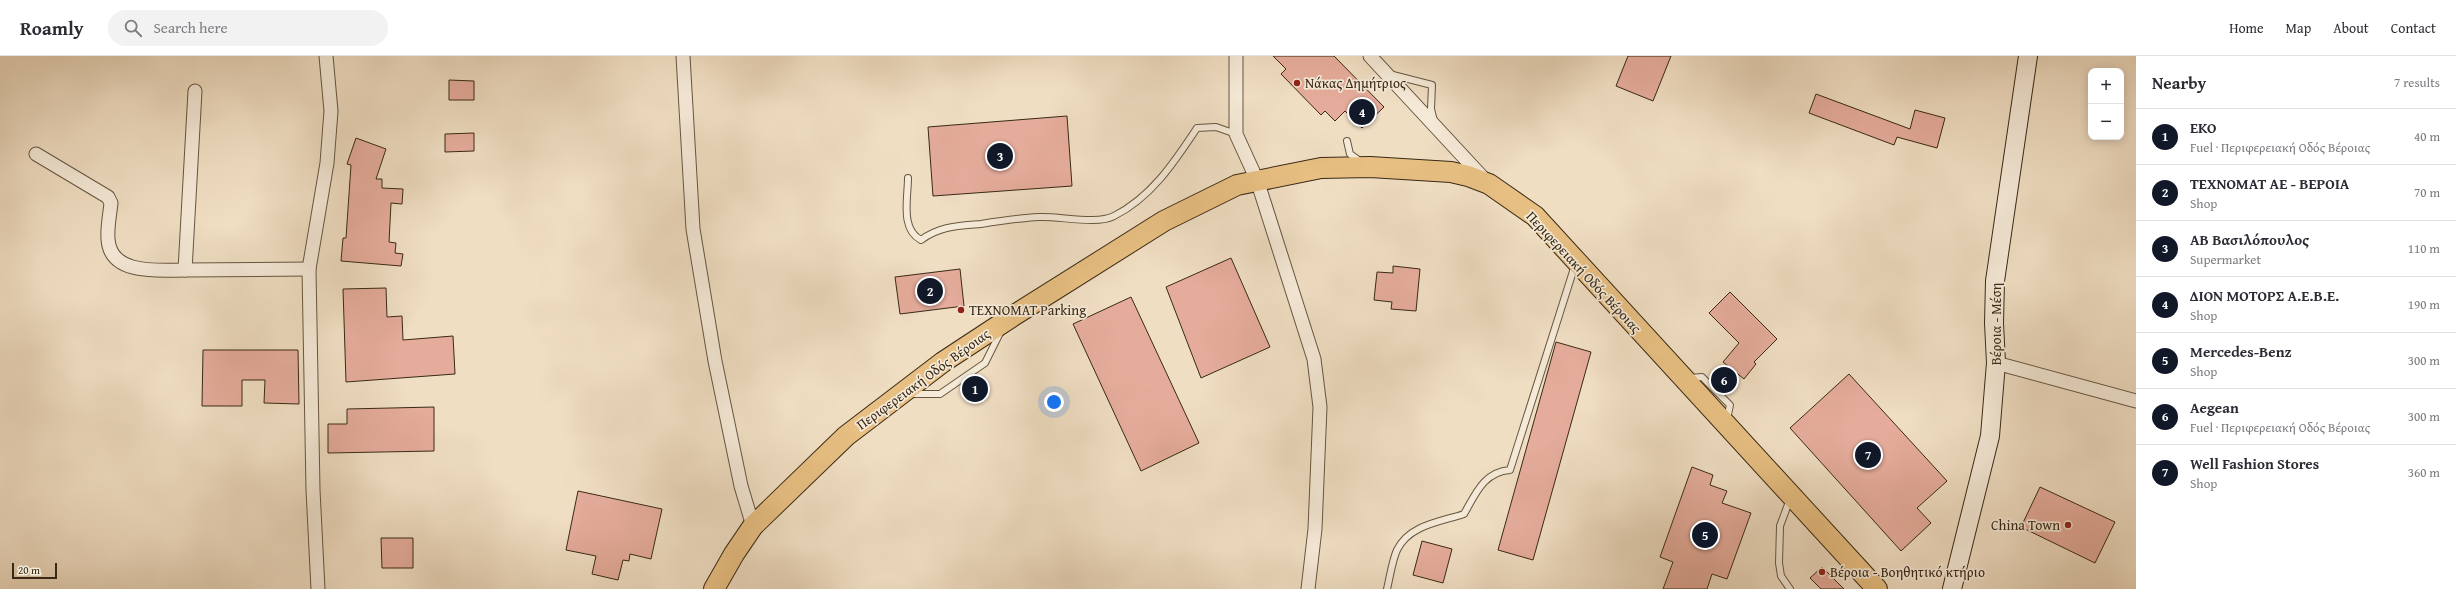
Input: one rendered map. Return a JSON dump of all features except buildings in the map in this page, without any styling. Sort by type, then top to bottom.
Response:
[{"type":"main road","name":"Περιφερειακή Οδός Βέροιας","points":[[714,589],[734,554],[753,526],[846,436],[943,362],[1007,319],[1164,221],[1237,185],[1322,168],[1370,167],[1451,172],[1468,176],[1488,184],[1534,216],[1576,260],[1681,378],[1877,589]]},
{"type":"street","points":[[318,589],[313,490],[309,269],[327,162],[331,111],[326,56]]},
{"type":"street","points":[[683,56],[693,229],[715,361],[741,486],[753,526]]},
{"type":"street","points":[[1236,56],[1236,134],[1257,180],[1314,359],[1320,407],[1315,529],[1308,589]]},
{"type":"street","points":[[1370,56],[1434,123],[1488,184]]},
{"type":"street","name":"Βέροια - Μέση","points":[[1952,589],[1990,436],[1996,363],[1994,323],[1995,281],[2028,56]]},
{"type":"street","points":[[185,270],[194,91]]},
{"type":"street","points":[[36,154],[108,197],[111,202],[108,241],[113,256],[125,264],[141,270],[309,269]]},
{"type":"street","points":[[1996,363],[2136,401]]},
{"type":"lane","points":[[1386,74],[1432,85],[1431,109],[1434,123]]},
{"type":"lane","points":[[908,178],[907,224],[913,236],[921,240],[932,232],[950,226],[1038,217],[1067,216],[1096,220],[1114,216],[1143,196],[1168,171],[1197,128],[1216,127],[1236,134]]},
{"type":"lane","points":[[1347,141],[1350,154],[1370,167]]},
{"type":"lane","points":[[1387,589],[1397,550],[1408,534],[1424,526],[1464,514],[1484,480],[1499,471],[1510,470],[1576,260]]},
{"type":"lane","points":[[1790,589],[1780,576],[1780,526],[1792,496]]},
{"type":"place","name":"Νάκας Δημήτριος","points":[[1297,83]]},
{"type":"place","name":"ΔΙΟΝ ΜΟΤΟΡΣ Α.Ε.Β.Ε.","points":[[1362,112]]},
{"type":"place","name":"ΑΒ Βασιλόπουλος","points":[[1000,156]]},
{"type":"place","name":"ΤΕΧΝΟΜΑΤ ΑΕ - ΒΕΡΟΙΑ","points":[[930,291]]},
{"type":"place","name":"ΤΕΧΝΟΜΑΤ Parking","points":[[961,310]]},
{"type":"place","name":"Aegean","points":[[1724,380]]},
{"type":"place","name":"EKO","points":[[975,389]]},
{"type":"place","name":"Well Fashion Stores","points":[[1868,455]]},
{"type":"place","name":"China Town","points":[[2068,525]]},
{"type":"place","name":"Mercedes-Benz","points":[[1705,535]]},
{"type":"place","name":"Βέροια - Βοηθητικό κτήριο","points":[[1822,572]]}]
